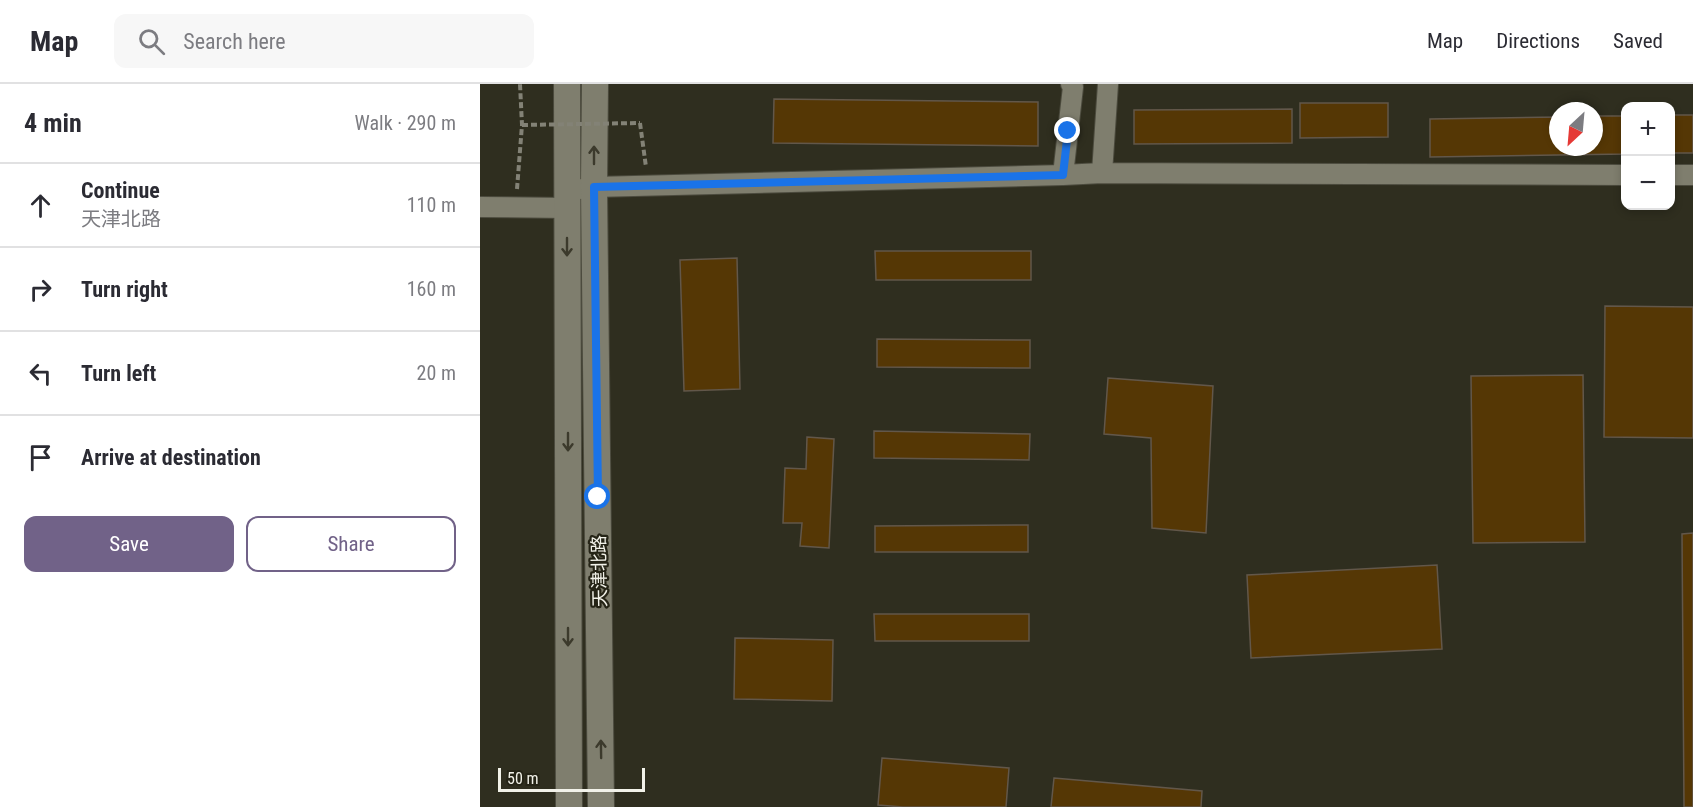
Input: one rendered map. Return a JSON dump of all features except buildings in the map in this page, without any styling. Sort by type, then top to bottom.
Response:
[{"type":"street","name":"天津北路","points":[[567,84],[569,807]]},
{"type":"street","name":"天津北路","points":[[595,84],[594,187],[602,807]]},
{"type":"street","points":[[1063,175],[1073,87],[1071,84]]},
{"type":"street","points":[[1102,173],[1108,84]]},
{"type":"street","points":[[480,207],[567,199],[594,187],[1102,173],[1621,175]]},
{"type":"street","points":[[1675,175],[1693,176]]},
{"type":"path","points":[[518,172],[522,125],[520,84]]},
{"type":"path","points":[[522,125],[640,123],[646,158]]},
{"type":"route","points":[[598,497],[594,187],[1063,175],[1068,131]]}]
